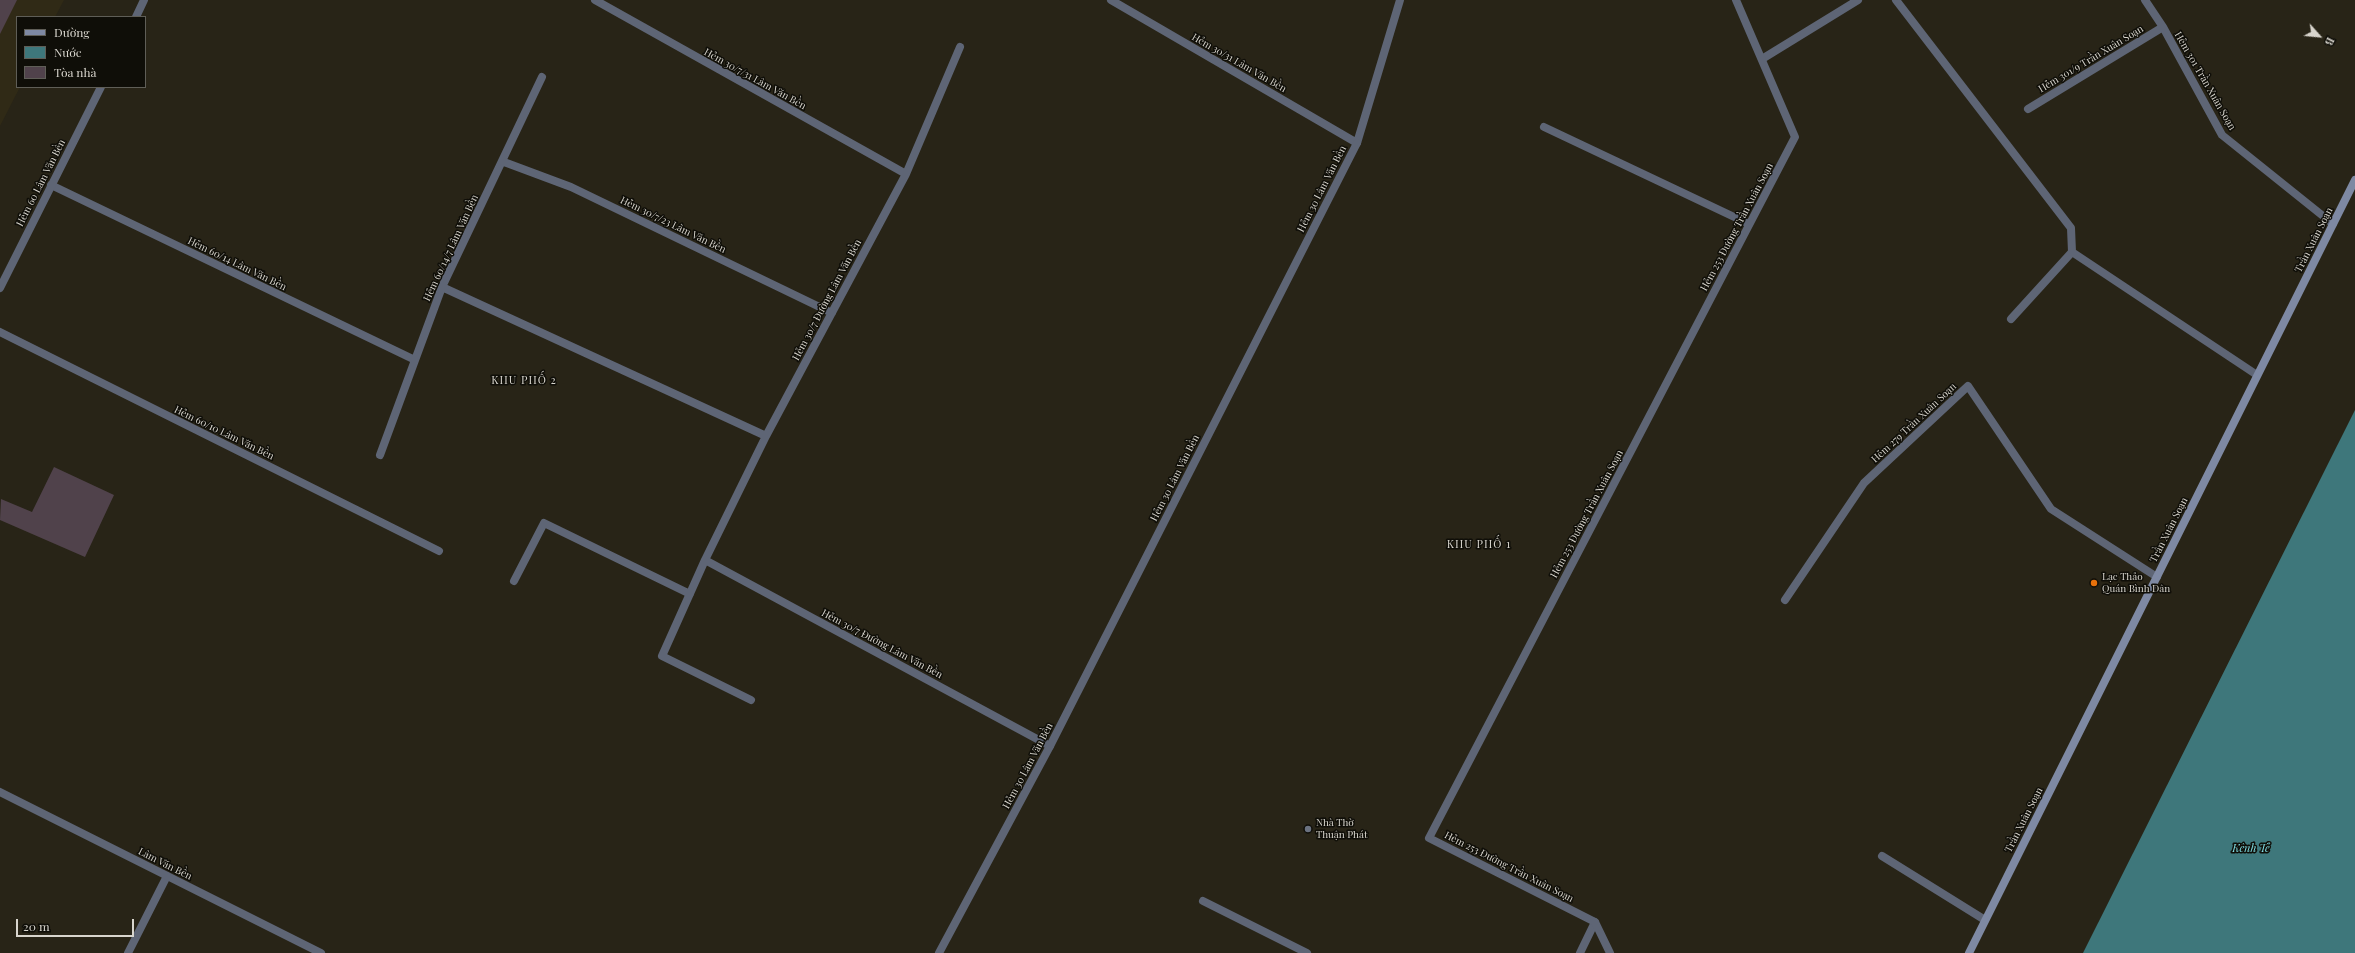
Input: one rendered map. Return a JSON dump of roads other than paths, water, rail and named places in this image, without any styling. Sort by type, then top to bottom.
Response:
[{"type":"main road","name":"Trần Xuân Soạn","points":[[1968,953],[2355,180]]},
{"type":"street","points":[[136,16],[144,0]]},
{"type":"street","name":"Hẻm 30/7/31 Lâm Văn Bền","points":[[595,0],[906,174]]},
{"type":"street","name":"Hẻm 30/31 Lâm Văn Bền","points":[[1111,0],[1357,143]]},
{"type":"street","name":"Hẻm 30 Lâm Văn Bền","points":[[939,953],[1050,746],[1357,143],[1400,0]]},
{"type":"street","name":"Hẻm 253 Đường Trần Xuân Soạn","points":[[1594,922],[1429,838],[1796,137],[1736,0]]},
{"type":"street","points":[[1762,59],[1858,0]]},
{"type":"street","points":[[1896,0],[2071,228],[2072,252],[2011,319]]},
{"type":"street","name":"Hẻm 301 Trần Xuân Soạn","points":[[2145,0],[2163,27],[2222,135],[2333,224]]},
{"type":"street","name":"Hẻm 301/9 Trần Xuân Soạn","points":[[2028,109],[2163,27]]},
{"type":"street","name":"Hẻm 30/7 Đường Lâm Văn Bền","points":[[751,700],[662,656],[705,560],[766,436],[906,174],[960,47]]},
{"type":"street","name":"Hẻm 60/14/7 Lâm Văn Bền","points":[[380,455],[442,287],[504,162],[542,77]]},
{"type":"street","name":"Hẻm 60 Lâm Văn Bền","points":[[0,288],[100,88]]},
{"type":"street","points":[[1544,127],[1750,224]]},
{"type":"street","name":"Hẻm 30/7/23 Lâm Văn Bền","points":[[504,162],[571,187],[832,313]]},
{"type":"street","name":"Hẻm 60/14 Lâm Văn Bền","points":[[51,186],[415,360]]},
{"type":"street","points":[[2072,252],[2257,376]]},
{"type":"street","points":[[442,287],[766,436]]},
{"type":"street","name":"Hẻm 60/10 Lâm Văn Bền","points":[[0,332],[439,551]]},
{"type":"street","name":"Hẻm 279 Trần Xuân Soạn","points":[[1785,600],[1864,483],[1968,386],[2051,509],[2157,577]]},
{"type":"street","points":[[514,581],[544,523],[690,594]]},
{"type":"street","name":"Hẻm 30/7 Đường Lâm Văn Bền","points":[[705,560],[1050,746]]},
{"type":"street","name":"Lâm Văn Bền","points":[[0,792],[321,953]]},
{"type":"street","points":[[1882,856],[1985,920]]},
{"type":"street","points":[[128,953],[167,876]]},
{"type":"street","points":[[1203,901],[1307,953]]},
{"type":"street","points":[[1580,953],[1594,922]]},
{"type":"street","points":[[1594,922],[1610,953]]},
{"type":"water","name":"Kênh Tẻ","points":[[2355,410],[2355,953],[2083,953]]},
{"type":"place","name":"Lạc Thảo Quán Bình Dân","points":[[2094,583]]},
{"type":"place","name":"Nhà Thờ Thuận Phát","points":[[1308,829]]},
{"type":"district","name":"KHU PHỐ 2","points":[[524,381]]},
{"type":"district","name":"KHU PHỐ 1","points":[[1479,545]]}]
